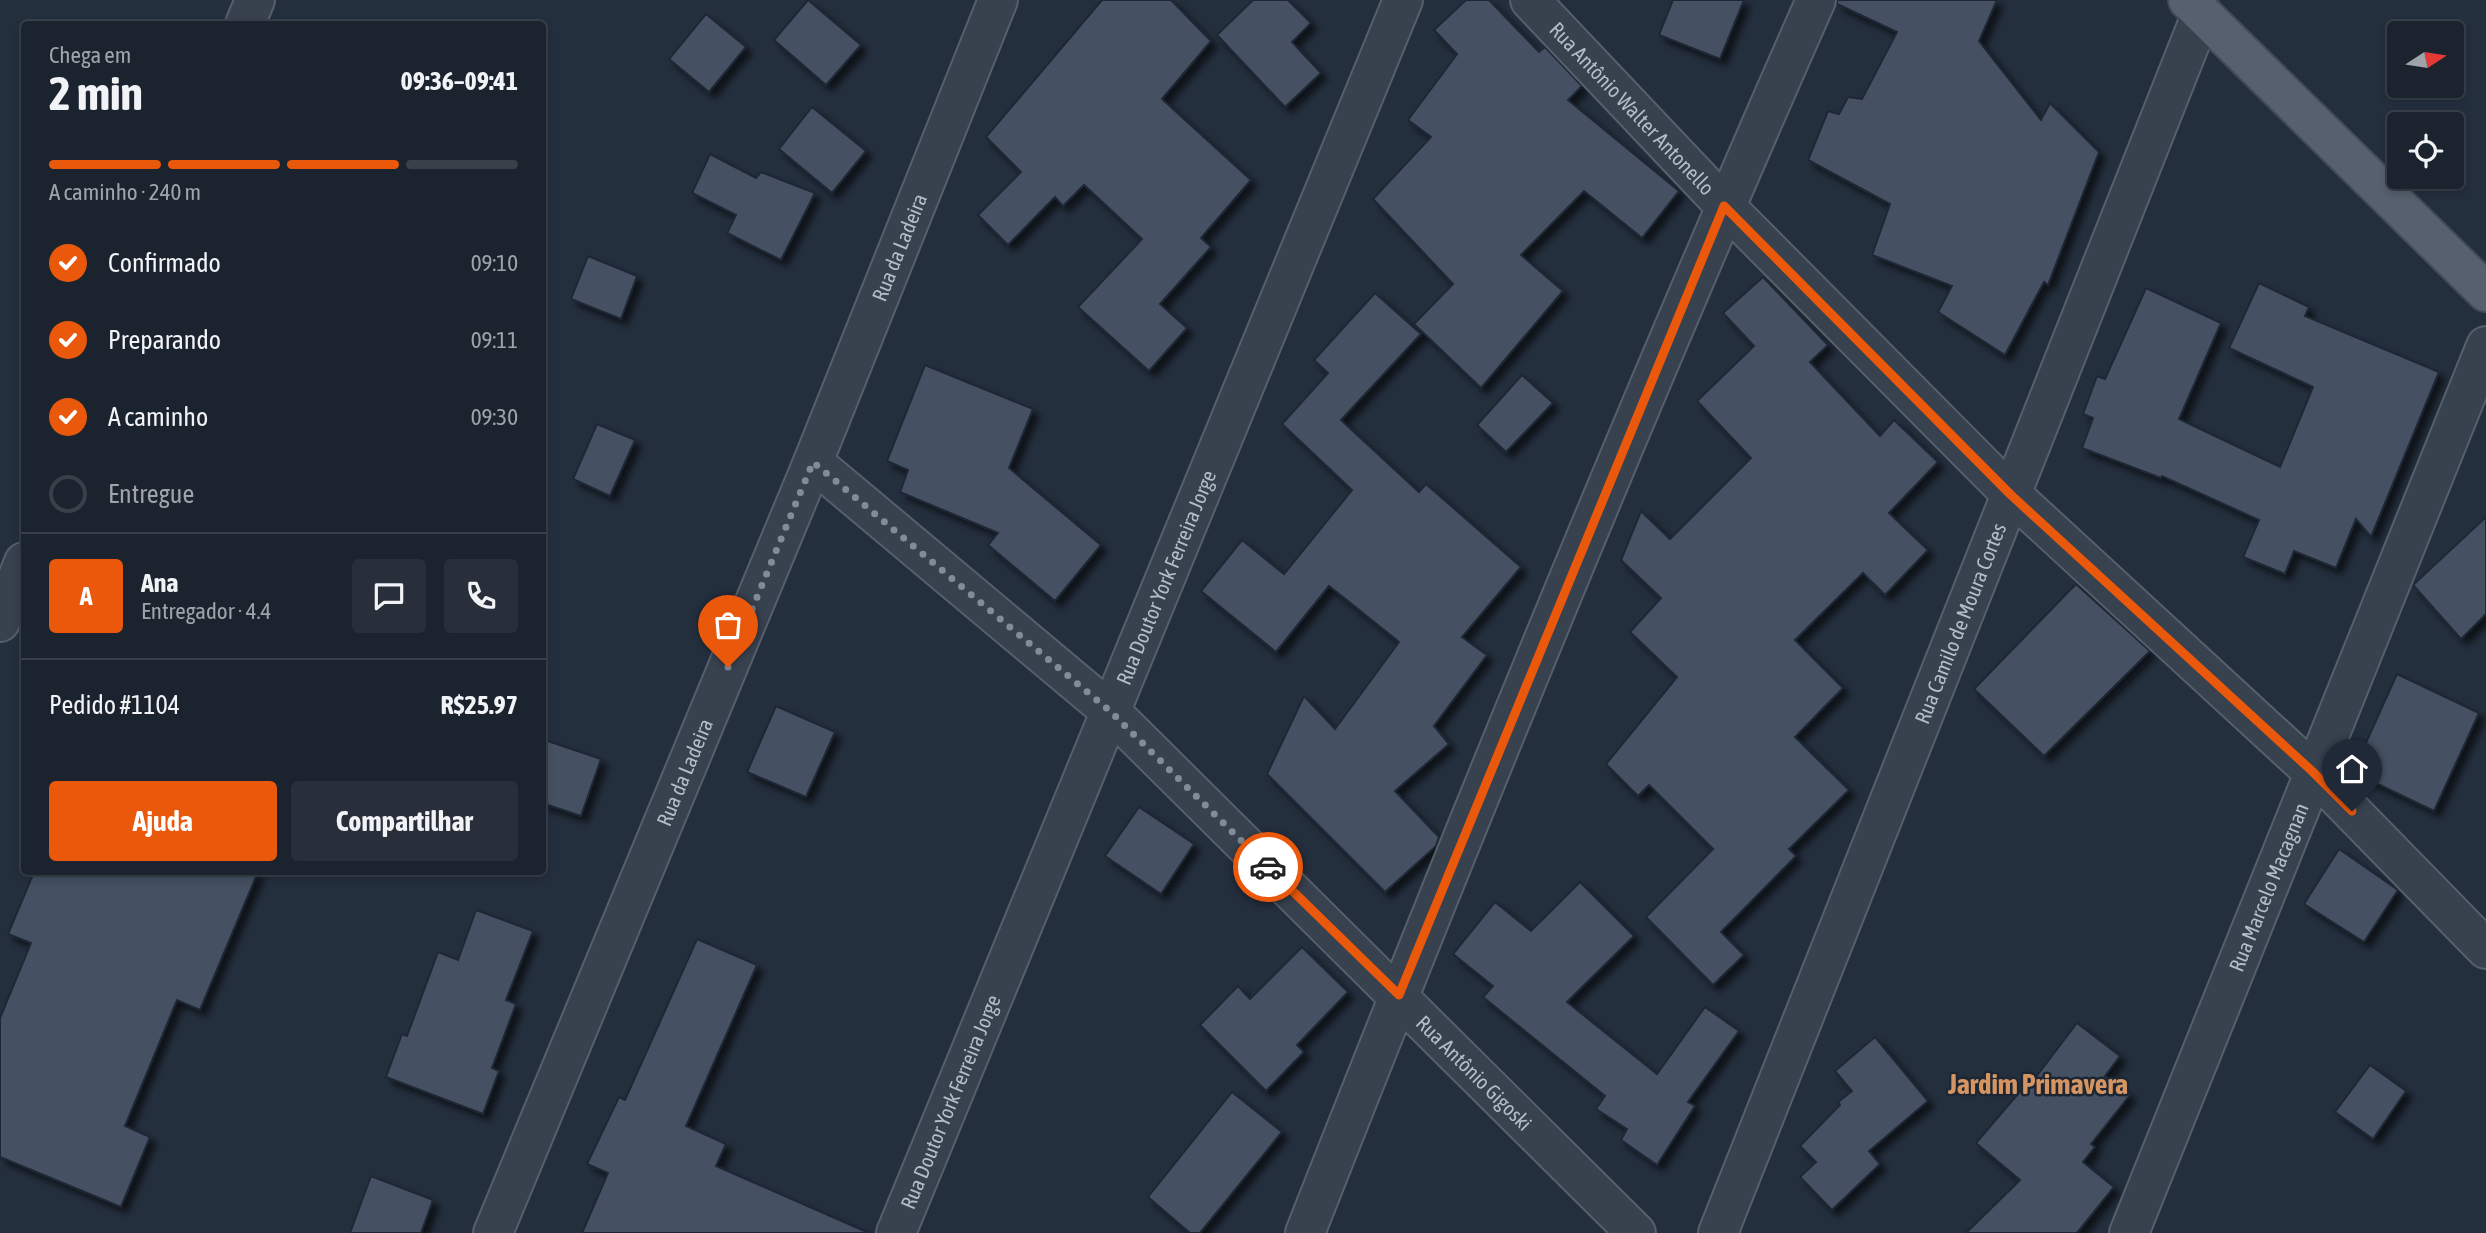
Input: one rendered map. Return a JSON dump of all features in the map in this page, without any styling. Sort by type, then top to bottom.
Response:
[{"type":"main road","points":[[2195,6],[2486,292]]},
{"type":"street","points":[[246,21],[255,0]]},
{"type":"street","name":"Rua da Ladeira","points":[[493,1233],[813,462],[998,0]]},
{"type":"street","name":"Rua Doutor York Ferreira Jorge","points":[[897,1233],[1404,0]]},
{"type":"street","name":"Rua Antônio Walter Antonello","points":[[1530,0],[1724,206],[2011,495],[2313,772],[2486,949]]},
{"type":"street","points":[[1305,1233],[1399,995],[1724,206],[1816,0]]},
{"type":"street","name":"Rua Camilo de Moura Cortes","points":[[1718,1233],[2011,495],[2195,6]]},
{"type":"street","name":"Rua Marcelo Macagnan","points":[[2129,1233],[2486,346]]},
{"type":"street","name":"Rua Antônio Gigoski","points":[[813,462],[1110,711],[1636,1233]]},
{"type":"street","points":[[0,622],[21,570]]},
{"type":"building","points":[[808,0],[861,45],[826,85],[774,40]]},
{"type":"building","points":[[1102,0],[1171,0],[1211,41],[1162,99],[1251,180],[1201,238],[1211,247],[1160,304],[1187,328],[1149,371],[1078,307],[1142,239],[1084,185],[1063,206],[1055,197],[1008,245],[978,215],[1021,172],[986,137]]},
{"type":"building","points":[[1253,0],[1288,0],[1311,23],[1292,42],[1321,73],[1285,107],[1217,35]]},
{"type":"building","points":[[1466,0],[1489,0],[1539,52],[1545,47],[1582,86],[1568,100],[1679,191],[1642,238],[1584,191],[1521,255],[1563,291],[1481,388],[1414,324],[1453,284],[1373,199],[1431,137],[1408,120],[1457,54],[1434,30]]},
{"type":"building","points":[[1673,0],[1744,0],[1720,59],[1659,35]]},
{"type":"building","points":[[1837,0],[1997,0],[1979,41],[2041,120],[2050,103],[2099,152],[2048,285],[2044,282],[2005,355],[1938,312],[1952,286],[1872,255],[1890,204],[1808,160],[1828,111],[1839,114],[1848,97],[1862,99],[1897,32],[1837,4]]},
{"type":"building","points":[[706,14],[746,47],[709,92],[669,59]]},
{"type":"building","points":[[812,107],[866,151],[832,193],[779,149]]},
{"type":"building","points":[[710,154],[756,178],[761,172],[815,193],[781,260],[727,233],[736,215],[692,193]]},
{"type":"building","points":[[588,256],[637,276],[621,319],[571,299]]},
{"type":"building","points":[[1763,277],[1828,345],[1810,362],[1880,436],[1894,420],[1938,462],[1889,513],[1928,550],[1885,595],[1863,573],[1795,640],[1843,688],[1795,737],[1849,790],[1789,849],[1796,856],[1721,932],[1744,955],[1713,985],[1646,917],[1713,849],[1649,785],[1638,796],[1606,764],[1677,677],[1630,632],[1661,598],[1621,560],[1641,511],[1670,539],[1751,458],[1697,401],[1754,346],[1723,313]]},
{"type":"building","points":[[2259,283],[2309,307],[2305,316],[2439,372],[2371,537],[2356,519],[2336,568],[2294,551],[2285,574],[2243,557],[2259,520],[2162,476],[2161,478],[2082,448],[2093,418],[2083,414],[2097,376],[2105,379],[2146,288],[2221,323],[2179,419],[2280,467],[2313,387],[2229,348]]},
{"type":"building","points":[[1375,293],[1421,334],[1341,420],[1419,492],[1426,484],[1521,567],[1462,637],[1487,655],[1434,726],[1449,744],[1395,791],[1439,837],[1436,846],[1385,892],[1267,774],[1304,696],[1335,729],[1399,642],[1329,586],[1276,652],[1201,591],[1242,540],[1284,574],[1352,490],[1282,424],[1328,373],[1314,360]]},
{"type":"building","points":[[925,365],[1033,409],[1009,468],[1101,545],[1055,601],[988,545],[998,533],[900,492],[908,470],[887,461]]},
{"type":"building","points":[[1522,375],[1553,403],[1506,452],[1477,425]]},
{"type":"building","points":[[597,424],[635,440],[610,496],[573,479]]},
{"type":"building","points":[[2486,517],[2486,614],[2461,639],[2413,585]]},
{"type":"building","points":[[2076,584],[2150,651],[2044,756],[1974,689]]},
{"type":"building","points":[[2397,674],[2479,713],[2434,811],[2359,775],[2359,758]]},
{"type":"building","points":[[776,706],[835,732],[806,797],[747,772]]},
{"type":"building","points":[[546,740],[601,759],[581,816],[546,804]]},
{"type":"building","points":[[1139,807],[1194,844],[1161,894],[1105,856]]},
{"type":"building","points":[[2339,849],[2398,890],[2364,942],[2304,904]]},
{"type":"building","points":[[33,875],[257,875],[200,1010],[177,1000],[125,1126],[150,1137],[121,1207],[0,1157],[0,1018],[31,943],[8,934]]},
{"type":"building","points":[[1580,882],[1634,936],[1567,1002],[1657,1074],[1705,1007],[1739,1031],[1688,1102],[1695,1106],[1657,1165],[1621,1140],[1627,1129],[1596,1109],[1605,1096],[1483,997],[1493,986],[1453,954],[1495,902],[1531,931]]},
{"type":"building","points":[[476,910],[533,931],[506,1000],[516,1004],[492,1068],[499,1071],[483,1114],[386,1077],[402,1034],[407,1036],[438,952],[458,960]]},
{"type":"building","points":[[697,939],[757,965],[686,1126],[726,1144],[716,1166],[869,1233],[582,1233],[608,1173],[587,1164],[619,1097],[625,1100]]},
{"type":"building","points":[[1302,947],[1348,992],[1297,1045],[1304,1052],[1266,1091],[1200,1025],[1238,986],[1250,999]]},
{"type":"building","points":[[2077,1023],[2120,1056],[2105,1076],[2130,1095],[2091,1144],[2095,1147],[2083,1162],[2114,1187],[2077,1233],[1966,1233],[2020,1180],[1976,1143],[2023,1088],[2026,1090]]},
{"type":"building","points":[[1875,1037],[1928,1101],[1869,1151],[1880,1164],[1832,1210],[1800,1177],[1816,1162],[1800,1146],[1840,1105],[1838,1102],[1852,1091],[1835,1071]]},
{"type":"building","points":[[2370,1065],[2406,1091],[2373,1139],[2335,1112]]},
{"type":"building","points":[[1232,1092],[1282,1132],[1200,1233],[1190,1233],[1148,1197]]},
{"type":"building","points":[[371,1176],[433,1200],[421,1233],[350,1233]]},
{"type":"way so far","points":[[728,667],[813,462],[1110,711],[1268,867]]},
{"type":"district","name":"Jardim Primavera","points":[[2038,1084]]},
{"type":"route","points":[[1268,867],[1399,995],[1724,206],[2011,495],[2352,811]]}]
